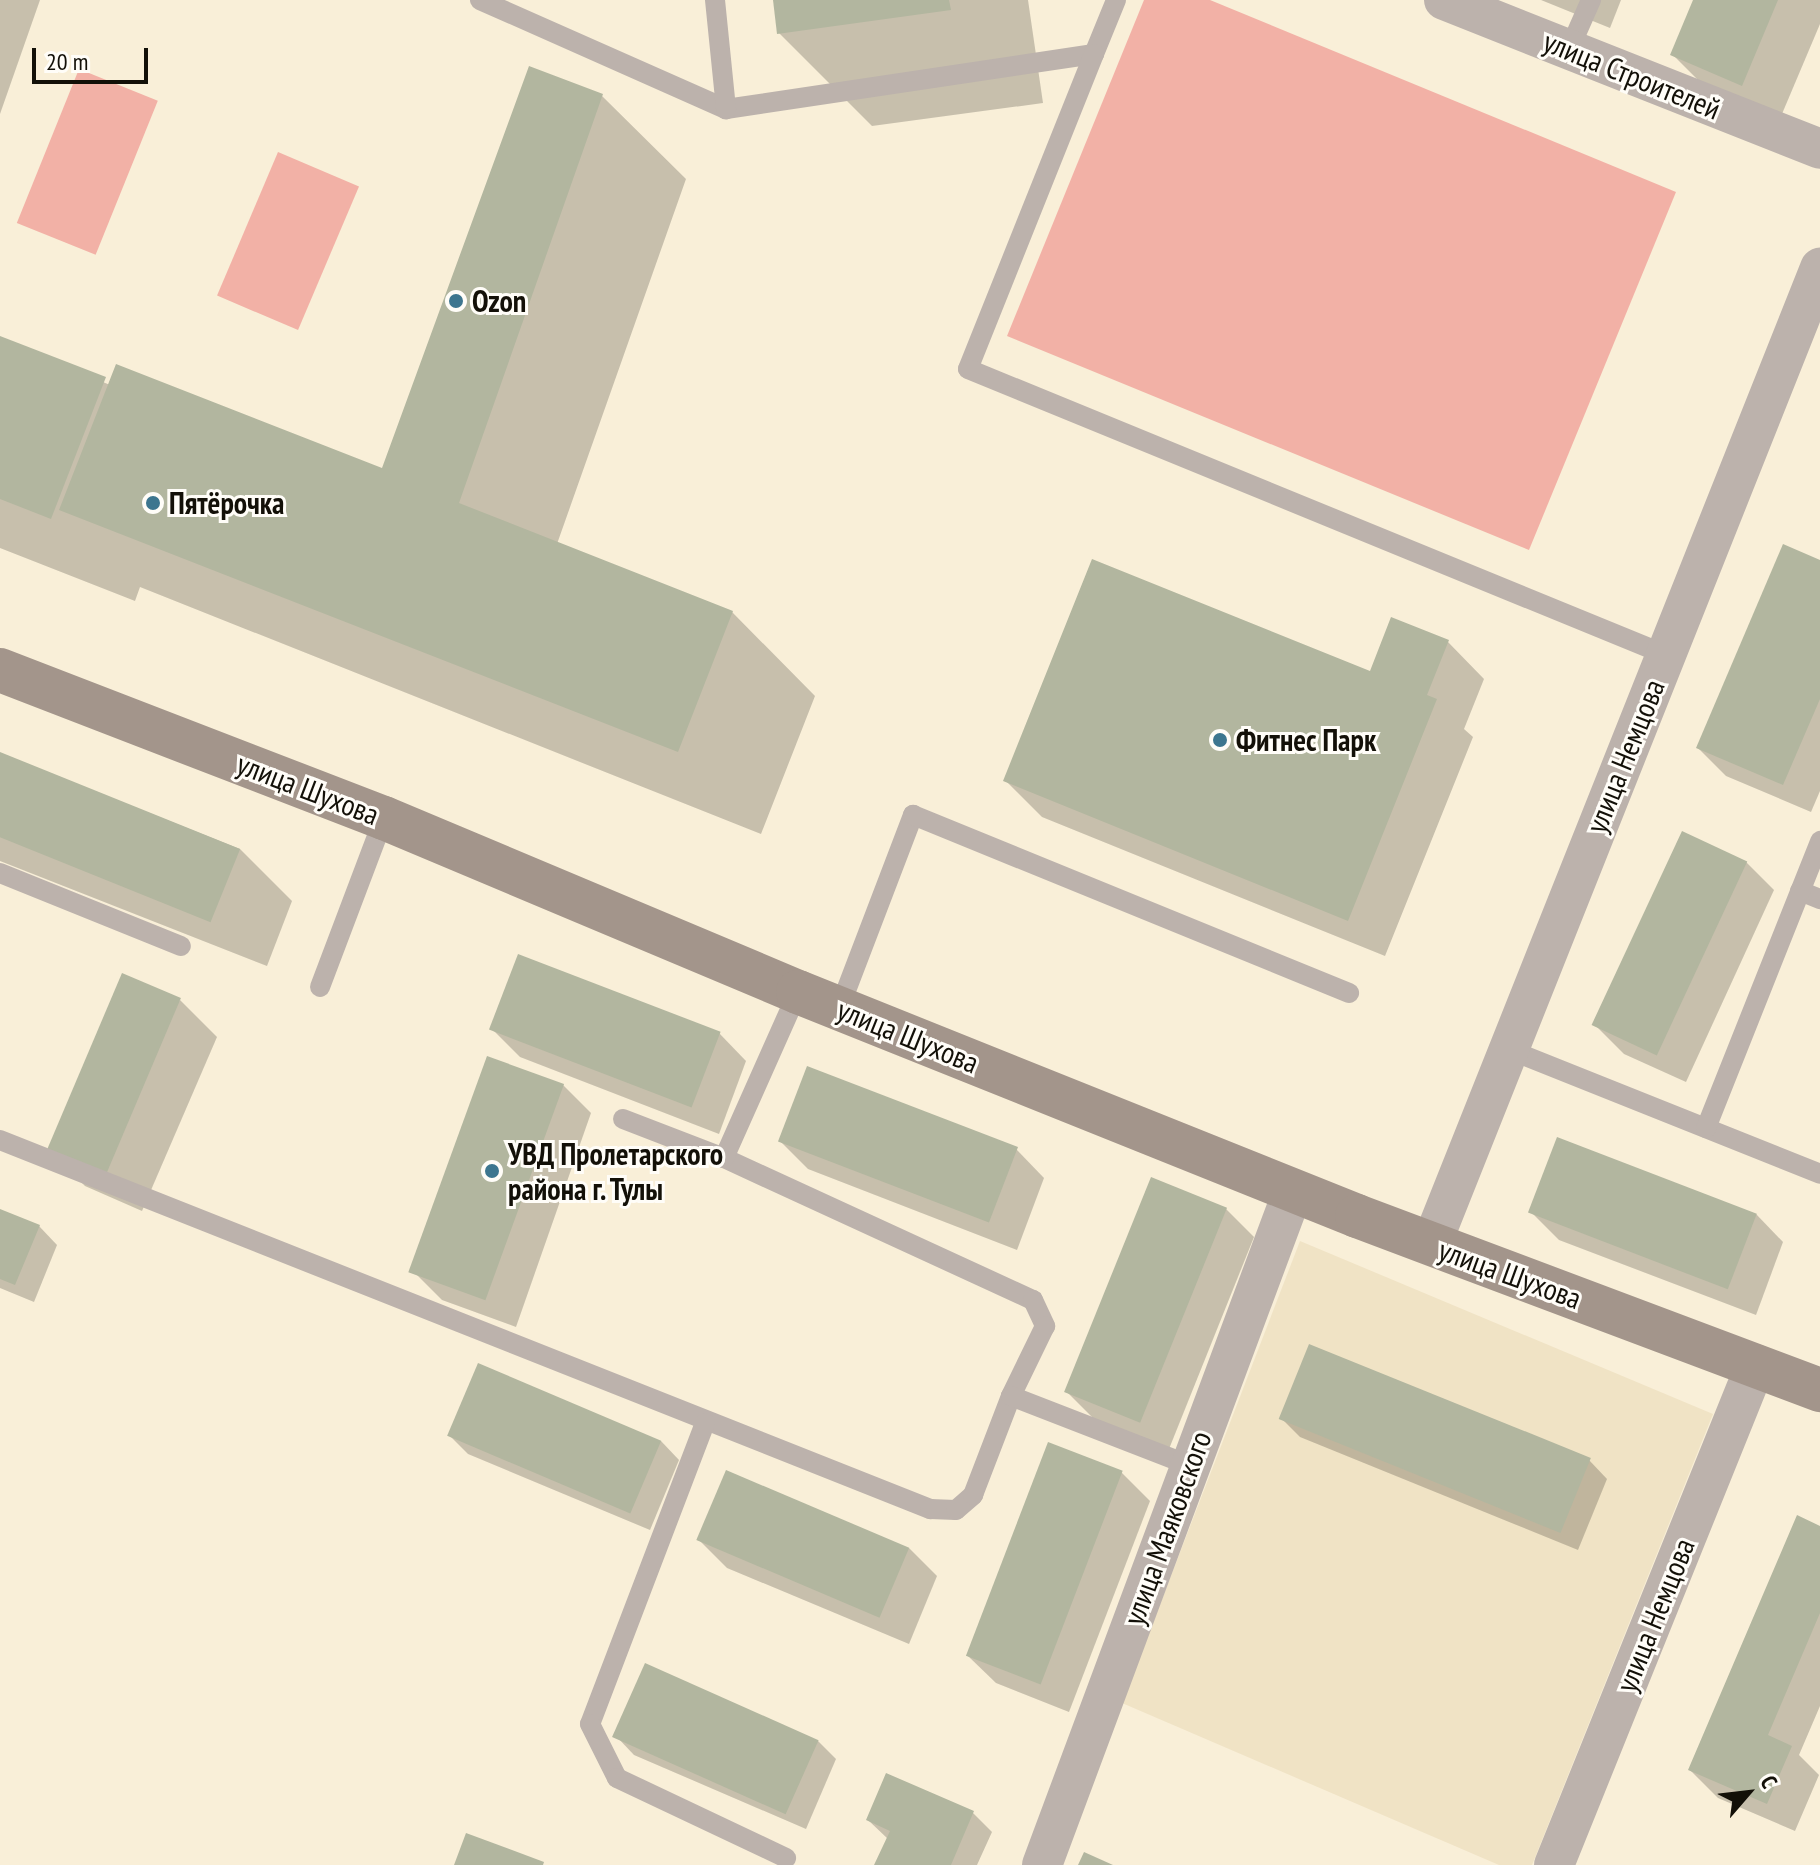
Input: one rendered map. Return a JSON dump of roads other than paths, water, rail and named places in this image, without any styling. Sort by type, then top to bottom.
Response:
[{"type":"street","name":"улица Строителей","points":[[1444,0],[1820,149]]},
{"type":"street","name":"улица Немцова","points":[[1431,1245],[1820,268]]},
{"type":"street","name":"улица Шухова","points":[[0,670],[384,818],[839,1009],[1293,1191],[1820,1390]]},
{"type":"street","name":"улица Маяковского","points":[[1042,1865],[1293,1191]]},
{"type":"street","name":"улица Немцова","points":[[1554,1865],[1756,1364]]},
{"type":"lane","points":[[480,0],[726,109],[1094,54]]},
{"type":"lane","points":[[715,0],[726,109]]},
{"type":"lane","points":[[1116,0],[968,369],[1666,655]]},
{"type":"lane","points":[[1569,50],[1591,0]]},
{"type":"lane","points":[[839,1009],[913,815],[1349,993]]},
{"type":"lane","points":[[320,987],[384,818]]},
{"type":"lane","points":[[1706,1128],[1820,841]]},
{"type":"lane","points":[[0,873],[181,946]]},
{"type":"lane","points":[[1800,891],[1820,899]]},
{"type":"lane","points":[[724,1158],[798,992]]},
{"type":"lane","points":[[1508,1049],[1820,1174]]},
{"type":"lane","points":[[0,1140],[705,1423],[930,1509],[956,1510],[973,1495],[1011,1396],[1045,1326],[1033,1300],[724,1158],[623,1119]]},
{"type":"lane","points":[[1011,1396],[1189,1465]]},
{"type":"lane","points":[[705,1423],[590,1724],[617,1778],[786,1858]]},
{"type":"place","name":"Ozon","points":[[456,301]]},
{"type":"place","name":"Пятёрочка","points":[[153,503]]},
{"type":"place","name":"Фитнес Парк","points":[[1220,740]]},
{"type":"place","name":"УВД Пролетарского района г. Тулы","points":[[492,1171]]}]
